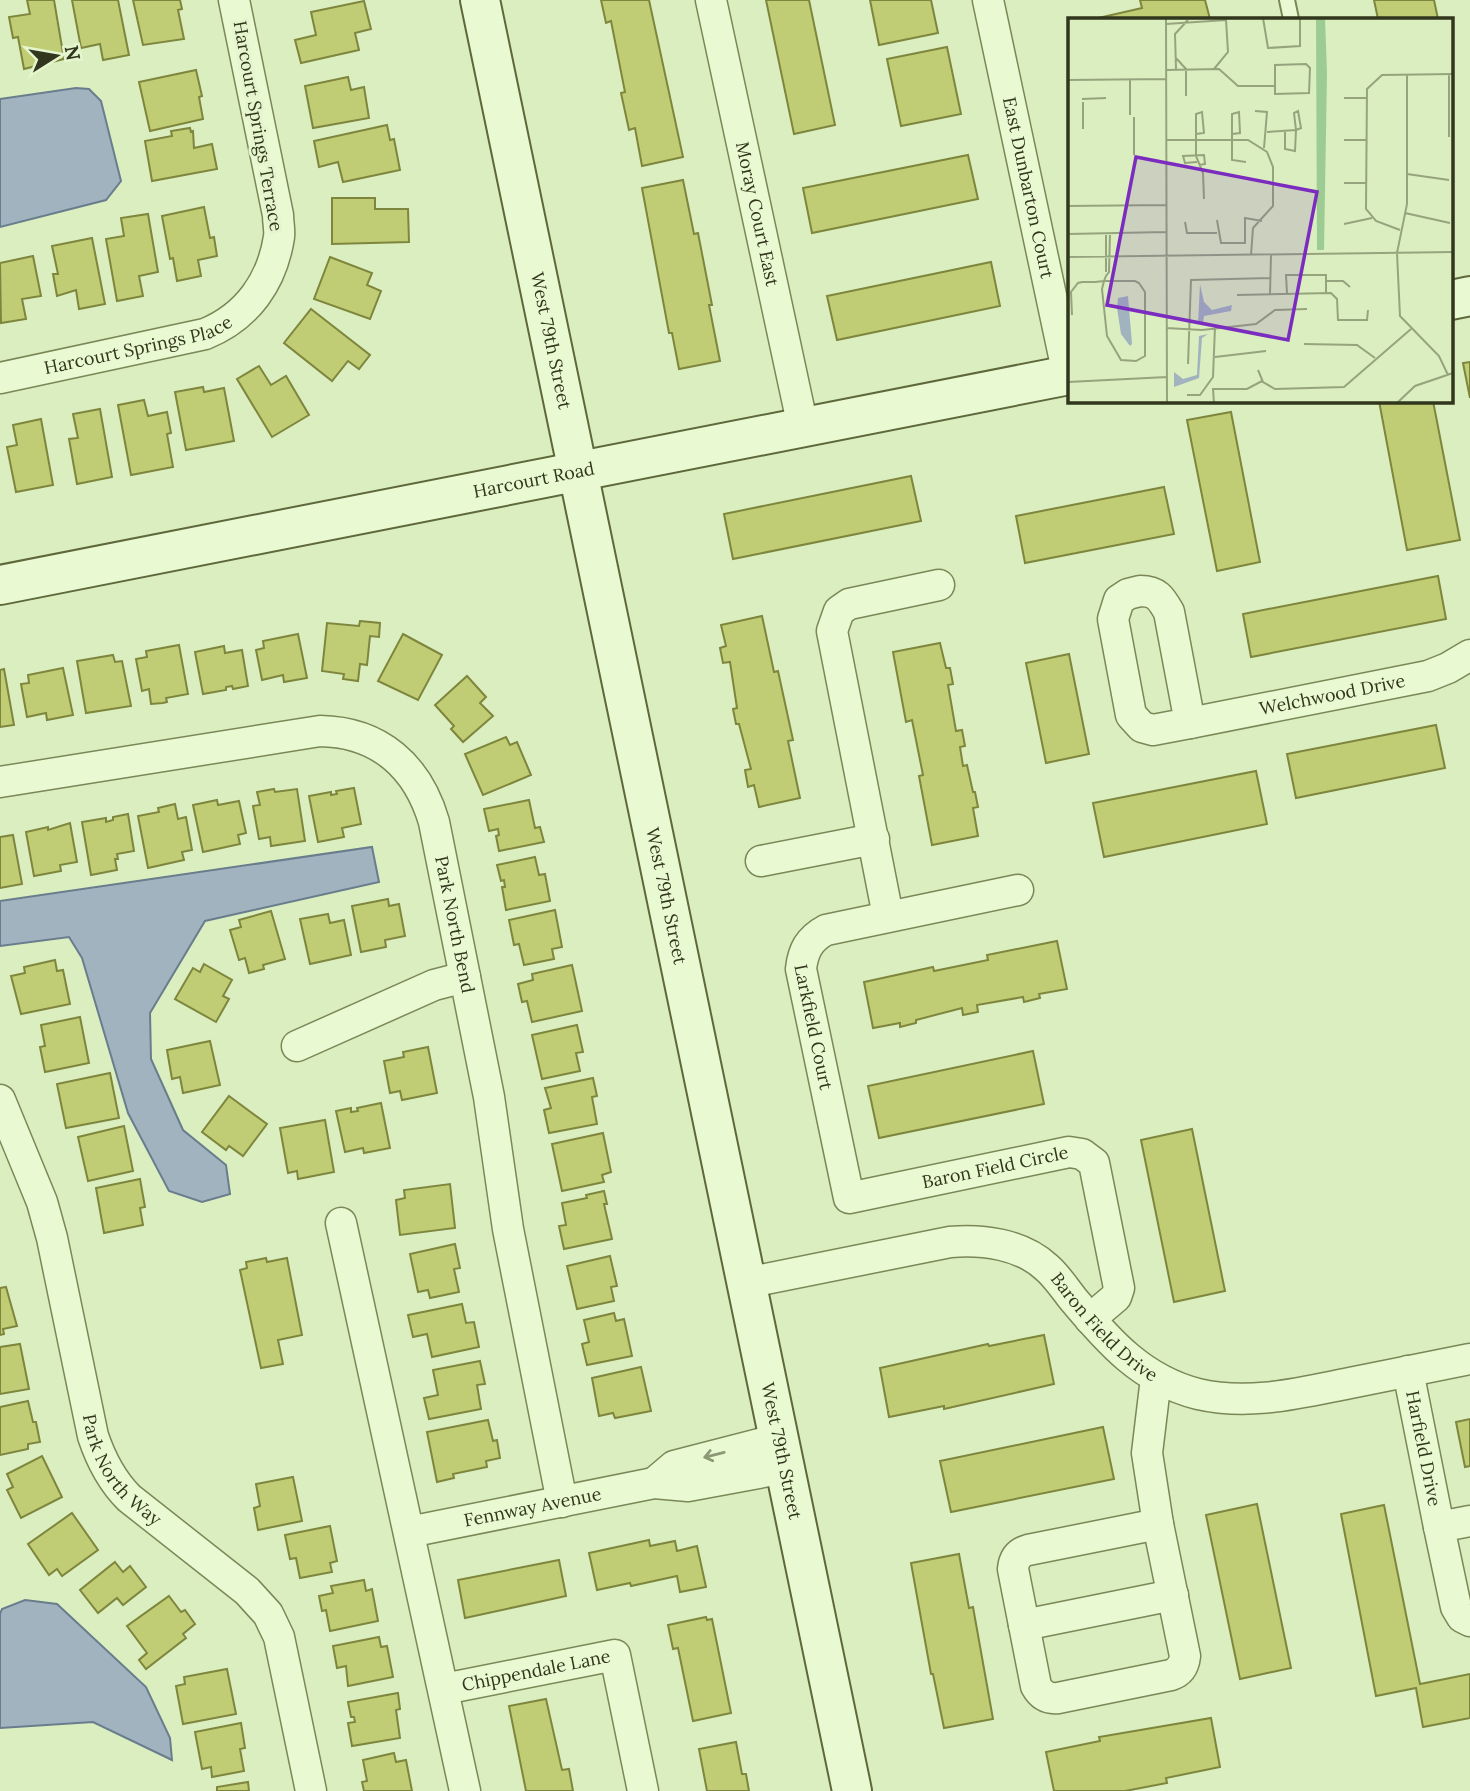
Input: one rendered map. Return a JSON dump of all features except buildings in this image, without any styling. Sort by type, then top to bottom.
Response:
[{"type":"main road","name":"West 79th Street","points":[[480,0],[852,1791]]},
{"type":"main road","points":[[1452,300],[1470,296]]},
{"type":"main road","name":"Harcourt Road","points":[[0,585],[1068,375]]},
{"type":"street","name":"Harcourt Springs Terrace","points":[[234,0],[278,215],[276,255],[269,276],[260,290]]},
{"type":"street","name":"Moray Court East","points":[[711,0],[803,427]]},
{"type":"street","name":"East Dunbarton Court","points":[[988,0],[1068,370]]},
{"type":"street","name":"Harcourt Springs Place","points":[[0,378],[205,334],[236,317],[260,290]]},
{"type":"street","points":[[888,916],[832,626],[839,611],[849,604],[939,585]]},
{"type":"street","name":"Welchwood Drive","points":[[1189,723],[1428,676],[1470,655]]},
{"type":"street","name":"Park North Bend","points":[[0,782],[311,732],[340,733],[366,740],[391,754],[415,777],[430,806],[465,977],[489,1097],[508,1229],[562,1502]]},
{"type":"street","points":[[761,861],[874,839]]},
{"type":"street","name":"Larkfield Court","points":[[849,1198],[801,969],[802,957],[811,940],[826,930],[1018,890]]},
{"type":"street","points":[[297,1046],[434,985],[465,977]]},
{"type":"street","name":"Park North Way","points":[[0,1100],[42,1202],[52,1238],[93,1436],[104,1466],[129,1498],[247,1591],[268,1614],[279,1637],[311,1791]]},
{"type":"street","name":"Baron Field Circle","points":[[849,1198],[1069,1152],[1087,1156],[1094,1163],[1119,1287],[1116,1297],[1090,1319]]},
{"type":"street","points":[[341,1223],[465,1791]]},
{"type":"street","name":"Baron Field Drive","points":[[747,1283],[950,1242],[981,1241],[1014,1249],[1046,1267],[1124,1355],[1156,1378],[1195,1393],[1227,1399],[1276,1398],[1470,1359]]},
{"type":"street","name":"Harfield Drive","points":[[1408,1371],[1456,1607],[1462,1617],[1470,1620]]},
{"type":"street","points":[[1156,1378],[1147,1453],[1158,1524],[1185,1656],[1180,1670],[1171,1675],[1058,1698],[1048,1698],[1039,1692],[1013,1562],[1019,1554],[1028,1550],[1158,1524]]},
{"type":"street","name":"Fennway Avenue","points":[[409,1532],[654,1483],[688,1486],[782,1453]]},
{"type":"street","name":"Harfield Drive","points":[[1439,1527],[1470,1521]]},
{"type":"street","points":[[1024,1625],[1172,1595]]},
{"type":"street","name":"Chippendale Lane","points":[[444,1689],[615,1655],[643,1791]]},
{"type":"lane","points":[[1286,0],[1291,18]]},
{"type":"water","points":[[76,88],[89,89],[101,101],[121,181],[106,200],[0,227],[0,99]]},
{"type":"water","points":[[372,847],[379,882],[205,921],[150,1013],[151,1059],[183,1130],[226,1165],[230,1194],[202,1202],[169,1191],[128,1113],[82,958],[69,937],[0,946],[0,901]]},
{"type":"water","points":[[25,1600],[57,1604],[146,1687],[170,1738],[172,1760],[93,1722],[0,1728],[0,1614],[2,1609]]}]
